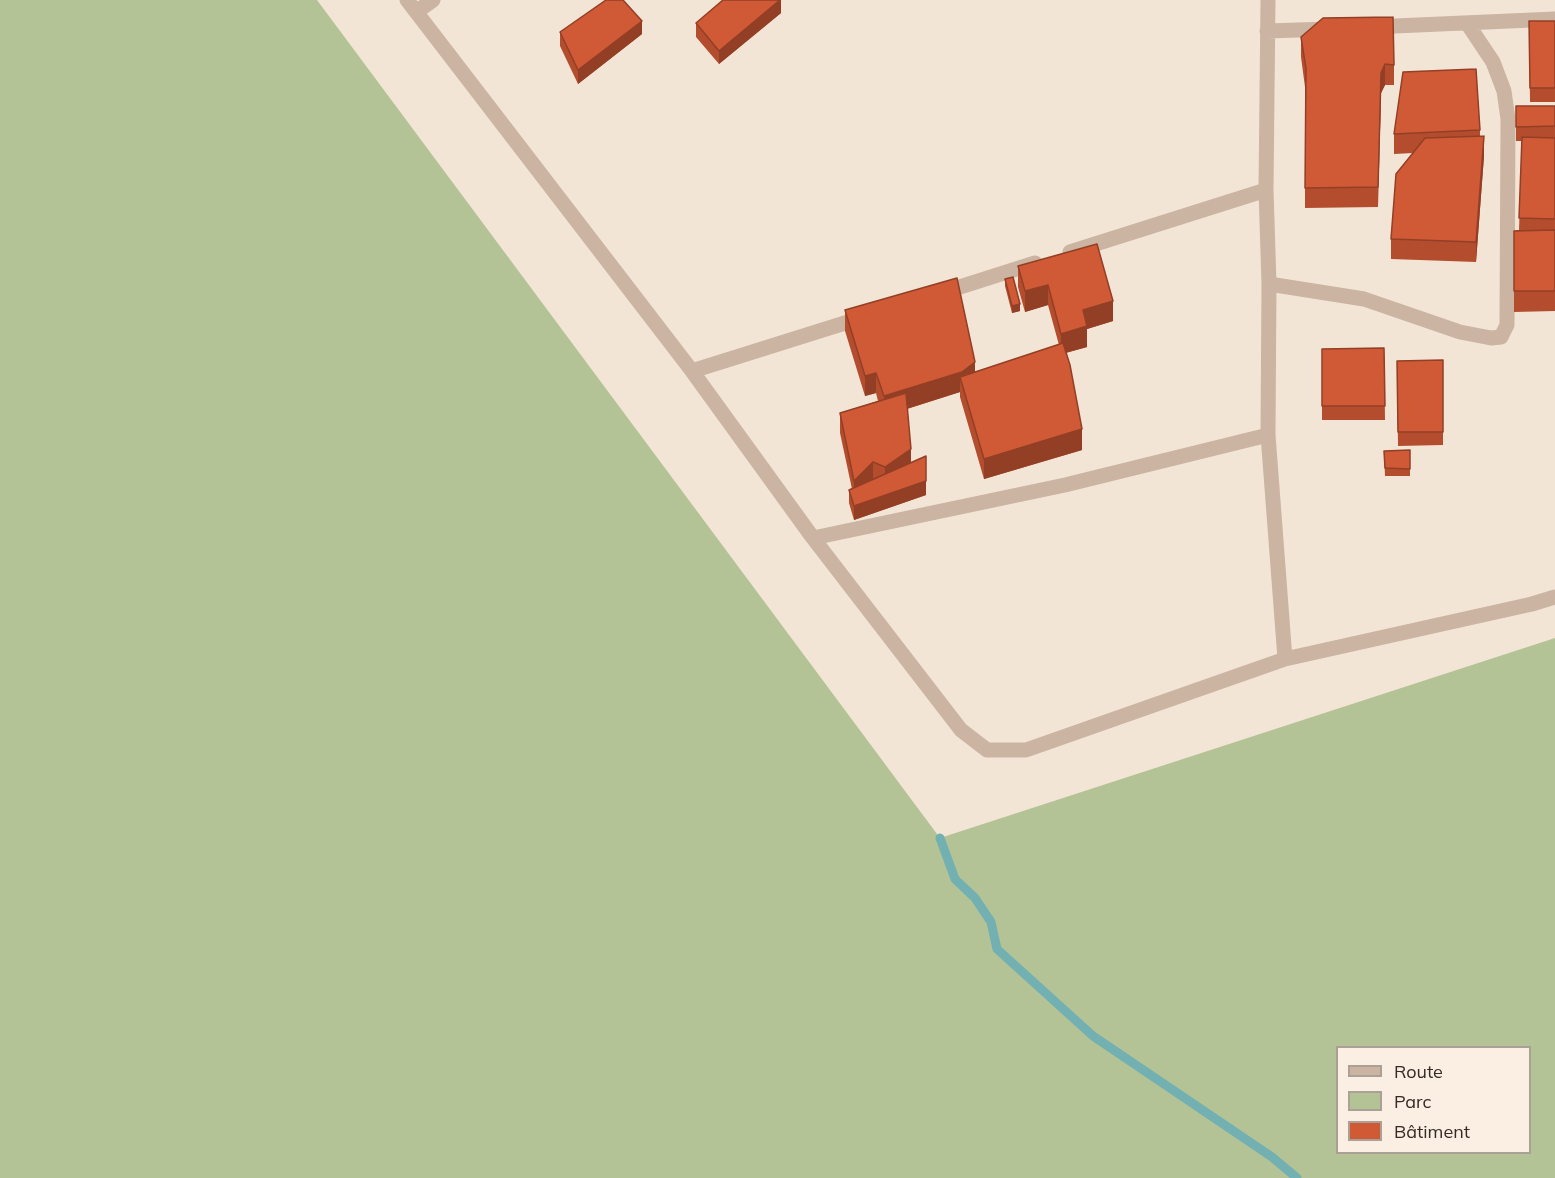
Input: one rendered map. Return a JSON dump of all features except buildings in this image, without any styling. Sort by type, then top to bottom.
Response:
[{"type":"street","points":[[407,0],[692,371],[813,538],[962,730],[987,750],[1026,750],[1285,659],[1555,597]]},
{"type":"street","points":[[416,12],[433,0]]},
{"type":"street","points":[[1268,0],[1266,190],[1269,284],[1268,435],[1285,659]]},
{"type":"street","points":[[1267,31],[1555,19]]},
{"type":"street","points":[[1269,284],[1364,299],[1460,332],[1491,338],[1502,337],[1507,325],[1508,119],[1504,91],[1492,62],[1467,23]]},
{"type":"street","points":[[928,297],[1266,190]]},
{"type":"street","points":[[692,371],[883,311]]},
{"type":"street","points":[[813,538],[1065,485],[1268,435]]},
{"type":"green space","points":[[0,0],[317,0],[940,838],[1555,638],[1555,1178],[0,1178]]},
{"type":"waterway","points":[[940,838],[955,879],[975,898],[991,922],[997,949],[1093,1036],[1272,1157],[1297,1178]]}]
